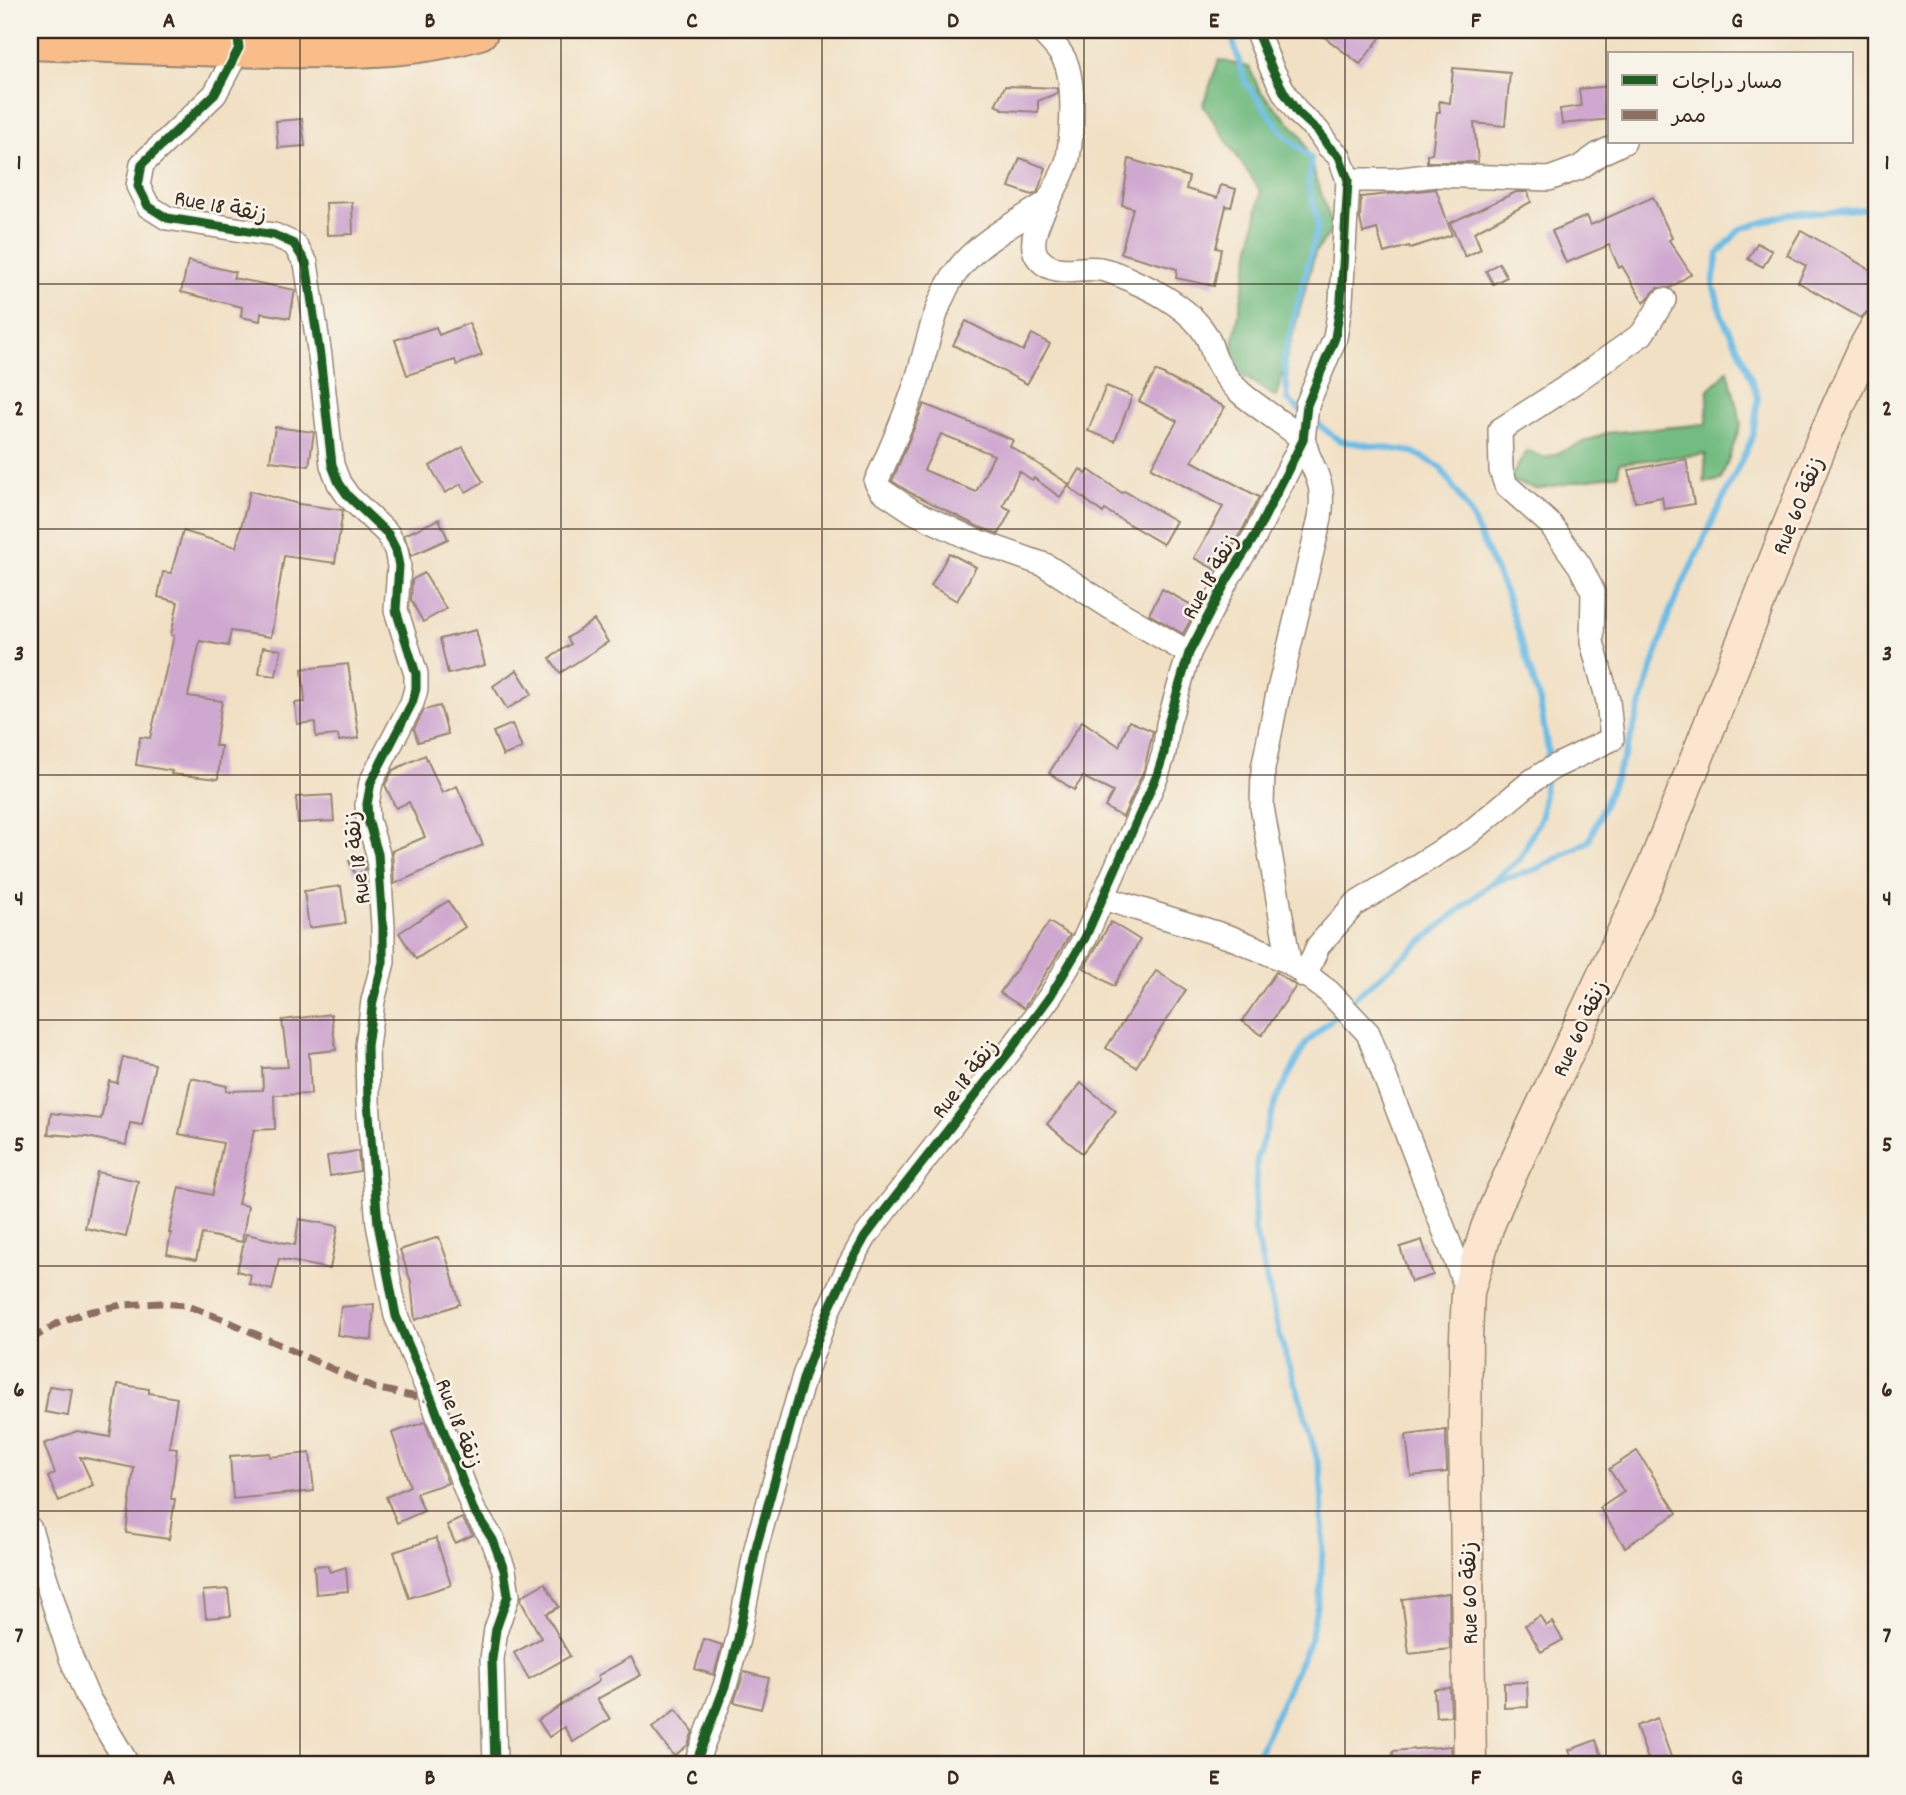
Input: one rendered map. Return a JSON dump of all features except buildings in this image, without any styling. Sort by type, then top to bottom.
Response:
[{"type":"highway","points":[[30,40],[238,39],[350,49],[418,43],[479,30]]},
{"type":"street","points":[[1040,30],[1066,63],[1071,85],[1068,159],[1051,200],[1041,213],[1033,244],[1039,259],[1052,269],[1101,269],[1136,282],[1172,304],[1191,317],[1206,335],[1227,378],[1240,393],[1259,409],[1304,435]]},
{"type":"street","points":[[1256,30],[1285,94],[1298,113],[1339,156],[1348,180],[1341,301],[1335,338],[1307,405],[1304,435],[1323,497],[1276,698],[1264,769],[1262,807],[1297,969]]},
{"type":"street","name":"Rue 18 زنقة","points":[[238,39],[215,94],[142,164],[138,186],[148,206],[167,218],[274,234],[294,244],[306,263],[332,465],[348,496],[388,534],[397,550],[399,566],[396,610],[416,674],[416,689],[412,703],[371,782],[367,804],[368,820],[377,854],[383,926],[383,962],[373,1001],[367,1046],[368,1102],[378,1224],[396,1316],[432,1400],[473,1509],[493,1540],[504,1570],[508,1595],[496,1629],[492,1659],[495,1765]]},
{"type":"street","points":[[1348,180],[1394,180],[1435,175],[1549,179],[1579,168],[1620,144]]},
{"type":"street","points":[[1051,200],[969,257],[950,281],[929,331],[917,381],[902,424],[876,482],[881,490],[914,512],[974,540],[1045,565],[1189,653]]},
{"type":"street","points":[[1297,969],[1354,905],[1467,835],[1533,780],[1612,739],[1608,701],[1592,642],[1593,592],[1580,566],[1551,525],[1506,485],[1501,470],[1500,430],[1642,334],[1664,300]]},
{"type":"street","name":"Rue 60 زنقة","points":[[1470,1765],[1465,1426],[1468,1292],[1499,1199],[1652,871],[1822,442],[1876,328]]},
{"type":"street","name":"Rue 18 زنقة","points":[[695,1765],[725,1686],[738,1639],[757,1544],[804,1376],[828,1311],[865,1237],[1010,1051],[1051,995],[1085,937],[1164,753],[1168,724],[1189,653],[1228,578],[1255,536],[1304,435]]},
{"type":"street","points":[[1103,898],[1232,938],[1297,969],[1329,992],[1368,1033],[1468,1292]]},
{"type":"street","points":[[30,1529],[71,1658],[87,1696],[128,1765]]},
{"type":"green space","points":[[1219,60],[1249,67],[1260,91],[1302,136],[1333,228],[1315,253],[1276,397],[1229,367],[1261,192],[1203,105]]},
{"type":"green space","points":[[1728,370],[1741,424],[1721,480],[1704,483],[1706,454],[1619,463],[1619,474],[1537,489],[1509,480],[1527,451],[1546,458],[1606,433],[1707,424],[1708,391]]},
{"type":"waterway","points":[[1230,30],[1245,82],[1286,136],[1311,158],[1309,185],[1318,225],[1284,358],[1288,400],[1300,410]]},
{"type":"waterway","points":[[1495,882],[1537,869],[1589,841],[1626,752],[1670,611],[1753,436],[1758,397],[1741,353],[1723,319],[1713,284],[1718,254],[1740,229],[1789,214],[1876,208]]},
{"type":"waterway","points":[[1311,419],[1340,441],[1413,452],[1440,467],[1469,511],[1508,599],[1540,702],[1548,751],[1547,765]]},
{"type":"waterway","points":[[1347,1004],[1520,859],[1542,815],[1545,779]]},
{"type":"waterway","points":[[1253,1765],[1310,1640],[1321,1585],[1323,1530],[1321,1474],[1280,1337],[1254,1227],[1257,1157],[1277,1098],[1306,1043],[1339,1012]]},
{"type":"marked path","points":[[30,1340],[60,1322],[84,1313],[121,1305],[185,1305],[225,1320],[374,1388],[432,1400]]},
{"type":"cycle path","points":[[237,30],[239,48],[215,94],[142,164],[138,186],[148,206],[167,218],[274,235],[294,244],[306,263],[332,465],[348,496],[388,534],[396,550],[399,566],[396,610],[416,674],[416,689],[412,703],[371,782],[367,804],[368,820],[378,854],[383,926],[383,962],[373,1001],[367,1046],[368,1102],[378,1224],[396,1316],[432,1400],[473,1509],[493,1540],[504,1570],[508,1595],[496,1629],[492,1659],[495,1765]]},
{"type":"cycle path","points":[[695,1765],[725,1686],[738,1639],[757,1544],[804,1376],[828,1311],[865,1237],[1010,1051],[1051,995],[1085,938],[1157,775],[1164,753],[1168,724],[1189,653],[1228,578],[1255,536],[1303,440],[1307,405],[1335,338],[1341,301],[1348,180],[1339,156],[1298,113],[1285,94],[1256,30]]}]
